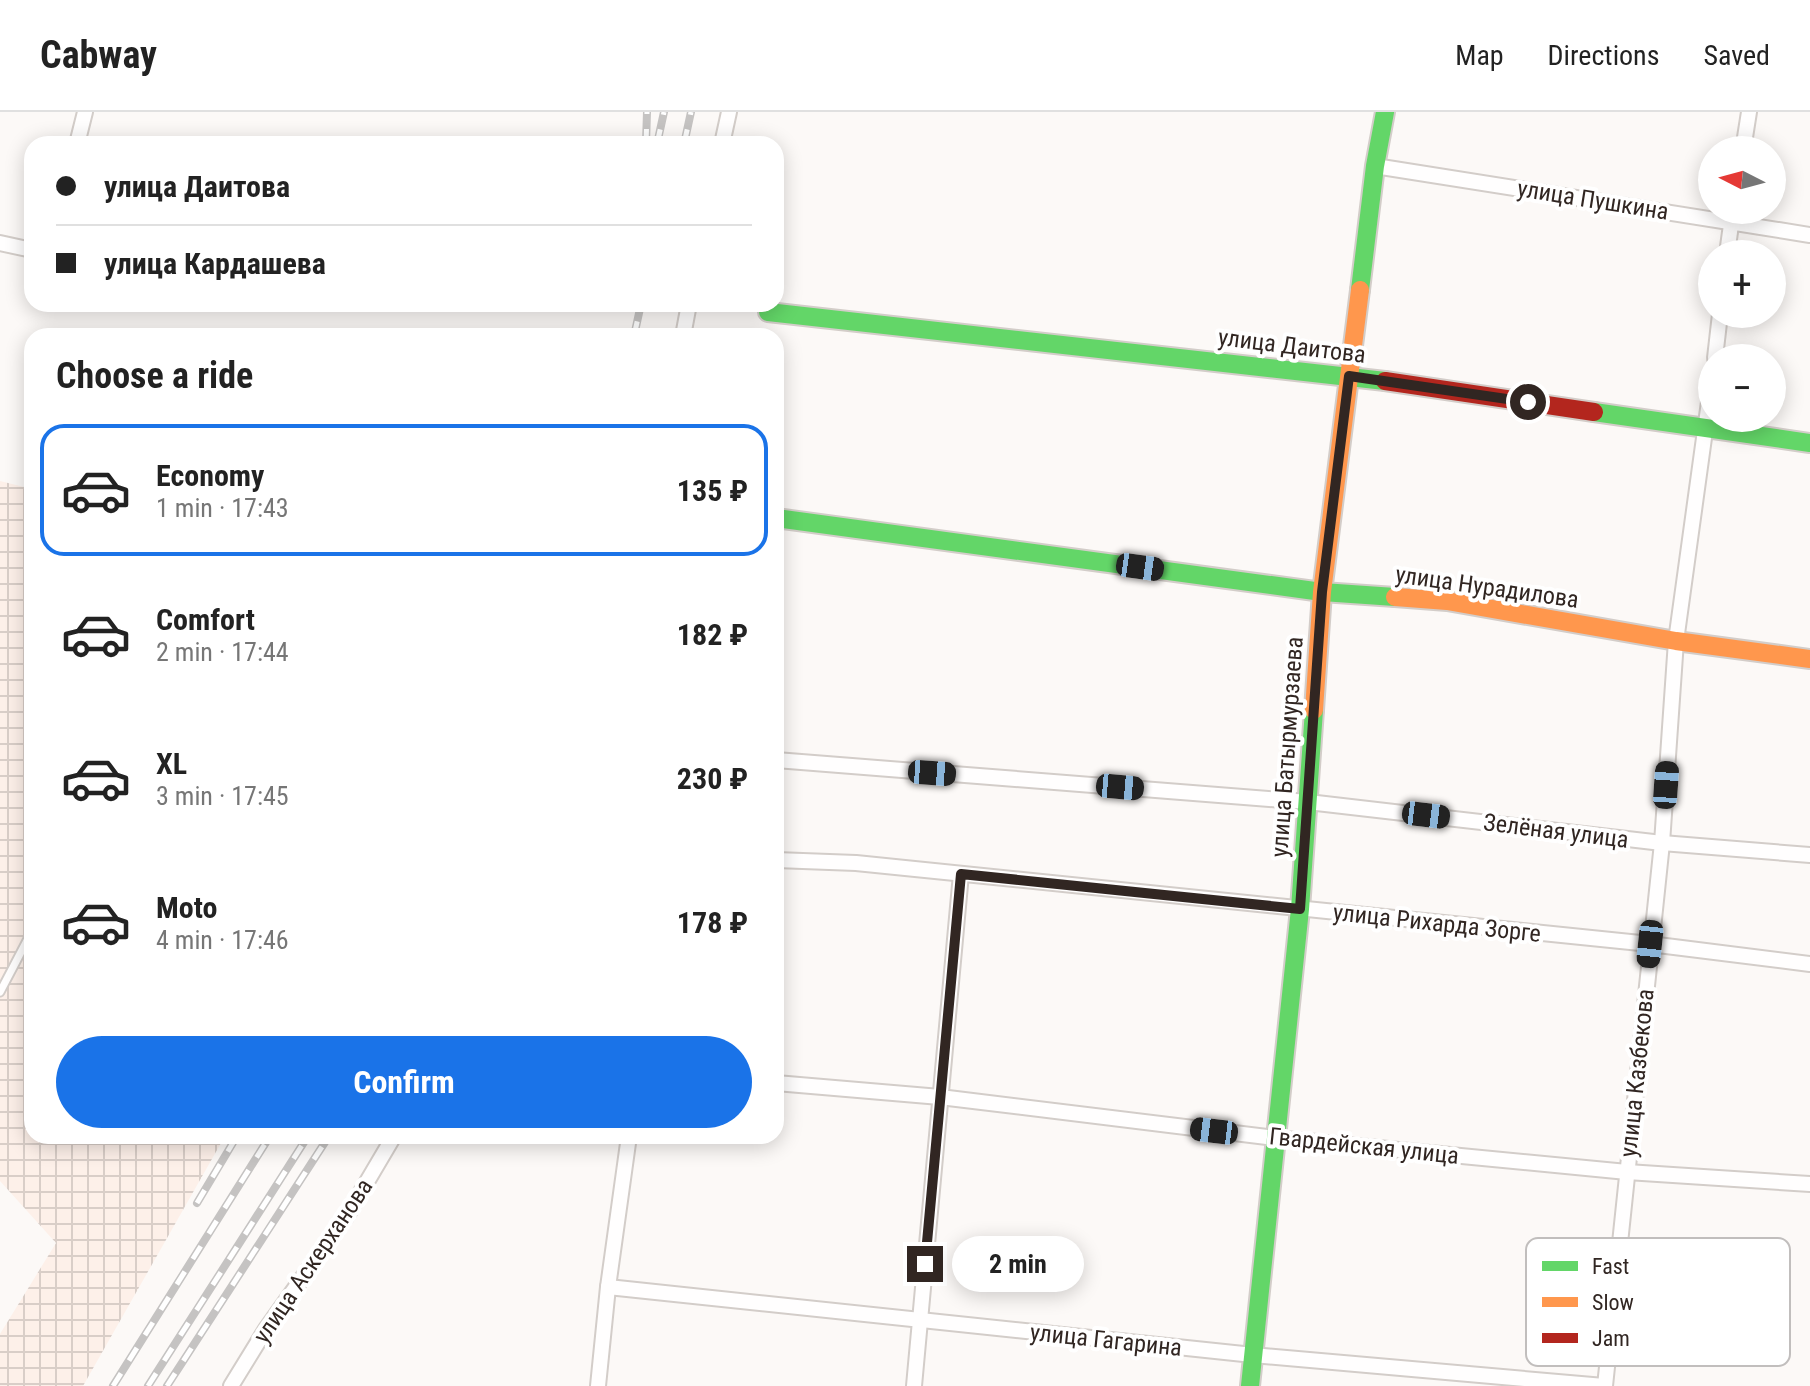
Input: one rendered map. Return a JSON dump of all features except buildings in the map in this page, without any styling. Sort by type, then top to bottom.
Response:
[{"type":"street","points":[[79,136],[85,112]]},
{"type":"street","points":[[724,136],[729,112]]},
{"type":"street","name":"улица Батырмурзаева","points":[[1250,1386],[1300,909],[1322,592],[1375,166],[1385,112]]},
{"type":"street","points":[[1745,136],[1749,112]]},
{"type":"street","name":"улица Пушкина","points":[[1375,166],[1698,211]]},
{"type":"street","name":"улица Пушкина","points":[[1765,224],[1810,235]]},
{"type":"street","points":[[0,243],[24,248]]},
{"type":"street","name":"улица Даитова","points":[[768,312],[1349,376],[1698,427]]},
{"type":"street","name":"улица Казбекова","points":[[1620,1238],[1662,843],[1676,641],[1705,432]]},
{"type":"street","name":"улица Даитова","points":[[1734,432],[1810,443]]},
{"type":"street","name":"улица Нурадилова","points":[[784,519],[1322,592],[1447,601],[1676,641],[1810,659]]},
{"type":"street","name":"Зелёная улица","points":[[784,761],[1308,802],[1662,843],[1810,855]]},
{"type":"street","name":"улица Рихарда Зорге","points":[[784,860],[856,863],[1650,944],[1810,964]]},
{"type":"street","points":[[914,1386],[961,874]]},
{"type":"street","name":"Гвардейская улица","points":[[784,1084],[940,1097],[1275,1138],[1627,1172],[1810,1184]]},
{"type":"street","name":"улица Аскерханова","points":[[231,1386],[266,1329],[348,1214],[389,1144]]},
{"type":"street","points":[[598,1386],[628,1144]]},
{"type":"street","name":"улица Гагарина","points":[[608,1287],[1253,1355],[1605,1386]]},
{"type":"street","name":"улица Казбекова","points":[[1605,1386],[1607,1366]]},
{"type":"lane","points":[[0,992],[24,946]]},
{"type":"shaded area","points":[[0,481],[24,487],[24,1144],[220,1144],[83,1386],[0,1386],[0,1334],[56,1243],[0,1181]]},
{"type":"railway","points":[[646,136],[647,112]]},
{"type":"railway","points":[[659,136],[664,112]]},
{"type":"railway","points":[[686,136],[691,112]]},
{"type":"railway","points":[[636,328],[639,312]]},
{"type":"railway","points":[[197,1203],[232,1144]]},
{"type":"railway","points":[[113,1386],[265,1144]]},
{"type":"railway","points":[[148,1386],[303,1144]]},
{"type":"railway","points":[[167,1386],[324,1144]]},
{"type":"traffic: fast","points":[[1360,290],[1385,112]]},
{"type":"traffic: fast","points":[[768,312],[1385,381]]},
{"type":"traffic: fast","points":[[1594,412],[1810,443]]},
{"type":"traffic: fast","points":[[784,519],[1322,592],[1395,597]]},
{"type":"traffic: fast","points":[[1250,1386],[1300,909],[1314,710]]},
{"type":"traffic: slow","points":[[1314,710],[1322,592],[1360,290]]},
{"type":"traffic: slow","points":[[1395,597],[1447,601],[1676,641],[1810,659]]},
{"type":"traffic: jam","points":[[1385,381],[1594,412]]},
{"type":"route","points":[[925,1264],[961,874],[1300,909],[1322,592],[1349,376],[1528,402]]}]
